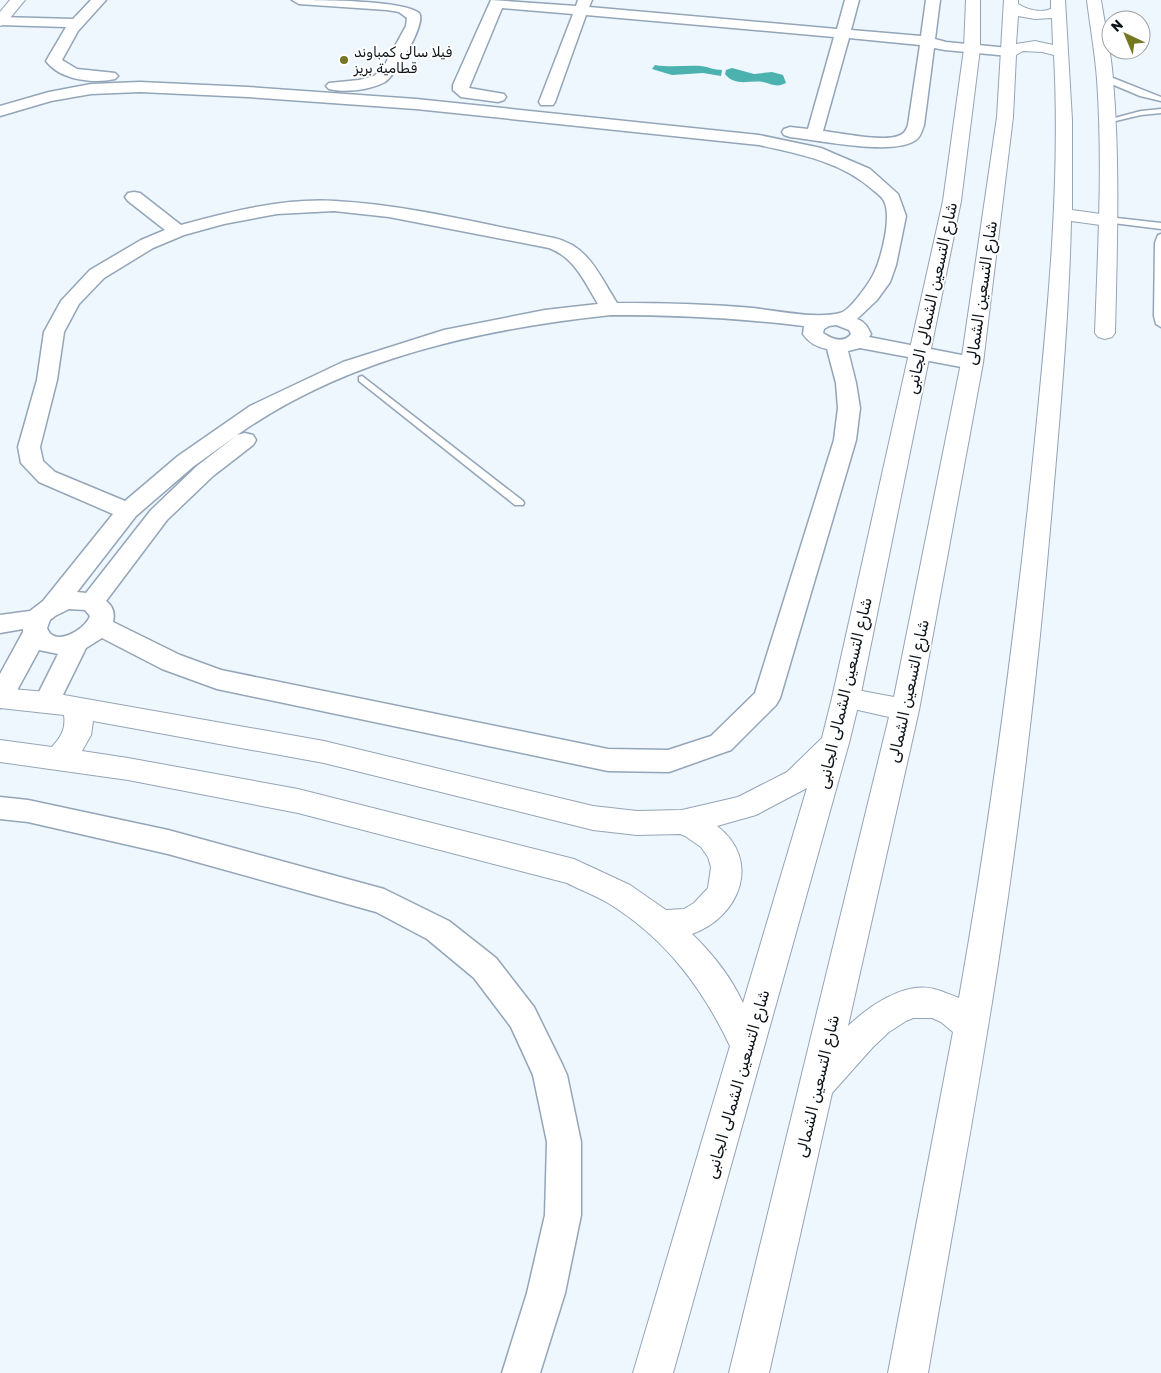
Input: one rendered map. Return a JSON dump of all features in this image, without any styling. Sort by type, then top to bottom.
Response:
[{"type":"street","points":[[0,21],[18,0]]},
{"type":"street","points":[[99,0],[71,29],[54,61],[62,69],[76,74],[338,86],[360,85],[379,79],[390,71],[413,26],[414,16],[403,9],[387,6],[299,0]]},
{"type":"street","points":[[814,136],[852,0]]},
{"type":"street","points":[[933,0],[927,41],[916,126],[912,135],[902,141],[885,143],[814,136],[547,102],[467,94],[461,90],[461,85],[498,1],[584,5],[927,41],[945,46],[972,45],[1009,52],[1015,48],[1026,46],[1052,49],[1062,53]]},
{"type":"street","name":"شارع التسعين الشمالى الجانبى","points":[[653,1373],[835,743],[846,698],[952,201],[972,45],[973,0]]},
{"type":"street","points":[[1094,0],[1104,78],[1107,121],[1108,220],[1105,333]]},
{"type":"street","points":[[1011,4],[1026,14],[1036,15],[1054,14],[1059,6]]},
{"type":"street","name":"شارع التسعين الشمالى","points":[[749,1373],[906,710],[972,363],[1005,117],[1011,4]]},
{"type":"street","points":[[547,102],[584,5]]},
{"type":"street","points":[[908,1373],[982,962],[1030,619],[1052,383],[1063,214],[1065,127],[1059,6]]},
{"type":"street","points":[[0,21],[71,29]]},
{"type":"street","points":[[0,32],[71,29]]},
{"type":"street","points":[[0,111],[49,96],[91,89],[140,87],[219,90],[426,105],[759,140],[815,152],[864,173],[892,198],[897,216],[887,265],[880,282],[849,333],[846,383],[849,408],[845,440],[768,698],[721,743],[669,761],[608,760],[217,679],[171,662],[100,626]]},
{"type":"street","points":[[134,197],[178,231]]},
{"type":"street","points":[[128,510],[46,477],[32,464],[29,447],[47,380],[54,332],[71,301],[97,274],[148,244],[178,231],[222,219],[277,209],[334,206],[389,212],[554,243],[569,249],[579,258],[611,309]]},
{"type":"street","points":[[1063,214],[1108,220]]},
{"type":"street","points":[[816,328],[752,314],[698,310],[611,309],[545,316],[444,336],[350,366],[258,411],[186,461],[128,510],[43,618],[0,698],[61,705],[324,752],[593,818],[637,824],[682,822],[745,807],[797,780],[835,743]]},
{"type":"street","points":[[92,602],[159,515],[205,470],[250,436],[314,400],[362,379],[444,350],[523,332],[616,322],[694,322],[816,328],[830,319],[849,333]]},
{"type":"street","points":[[816,328],[822,341],[849,333],[921,345],[972,363]]},
{"type":"street","points":[[0,624],[43,618],[74,600],[92,602],[99,606],[102,612],[100,626],[86,639],[76,643],[55,645],[39,638],[43,618]]},
{"type":"street","points":[[61,705],[76,643]]},
{"type":"street","points":[[846,698],[906,710]]},
{"type":"street","points":[[58,759],[71,746],[78,732],[78,714],[61,705]]},
{"type":"street","points":[[0,751],[58,759],[298,801],[574,872],[619,894],[660,923],[696,958],[720,993],[748,1047]]},
{"type":"street","points":[[0,808],[28,811],[168,842],[384,902],[438,930],[485,968],[523,1016],[550,1075],[564,1142],[563,1216],[546,1293],[521,1373]]},
{"type":"street","points":[[660,923],[679,924],[699,917],[714,905],[724,890],[727,874],[724,857],[715,842],[700,829],[682,822]]},
{"type":"street","points":[[817,1086],[873,1024],[889,1012],[908,1003],[930,1003],[952,1011],[970,1026]]},
{"type":"lane","points":[[1104,78],[1143,94],[1161,99]]},
{"type":"lane","points":[[1107,121],[1141,113],[1161,111]]},
{"type":"lane","points":[[1108,220],[1161,226]]},
{"type":"lane","points":[[1161,237],[1159,243],[1161,324]]},
{"type":"lane","points":[[362,379],[520,504]]},
{"type":"water","points":[[655,65],[701,66],[722,70],[721,76],[703,73],[672,75],[652,69]]},
{"type":"water","points":[[732,68],[754,74],[772,72],[783,75],[786,83],[777,85],[763,82],[738,82],[725,74],[726,70]]},
{"type":"place","name":"فيلا سالى كمباوند قطامية بريز","points":[[344,60]]}]
